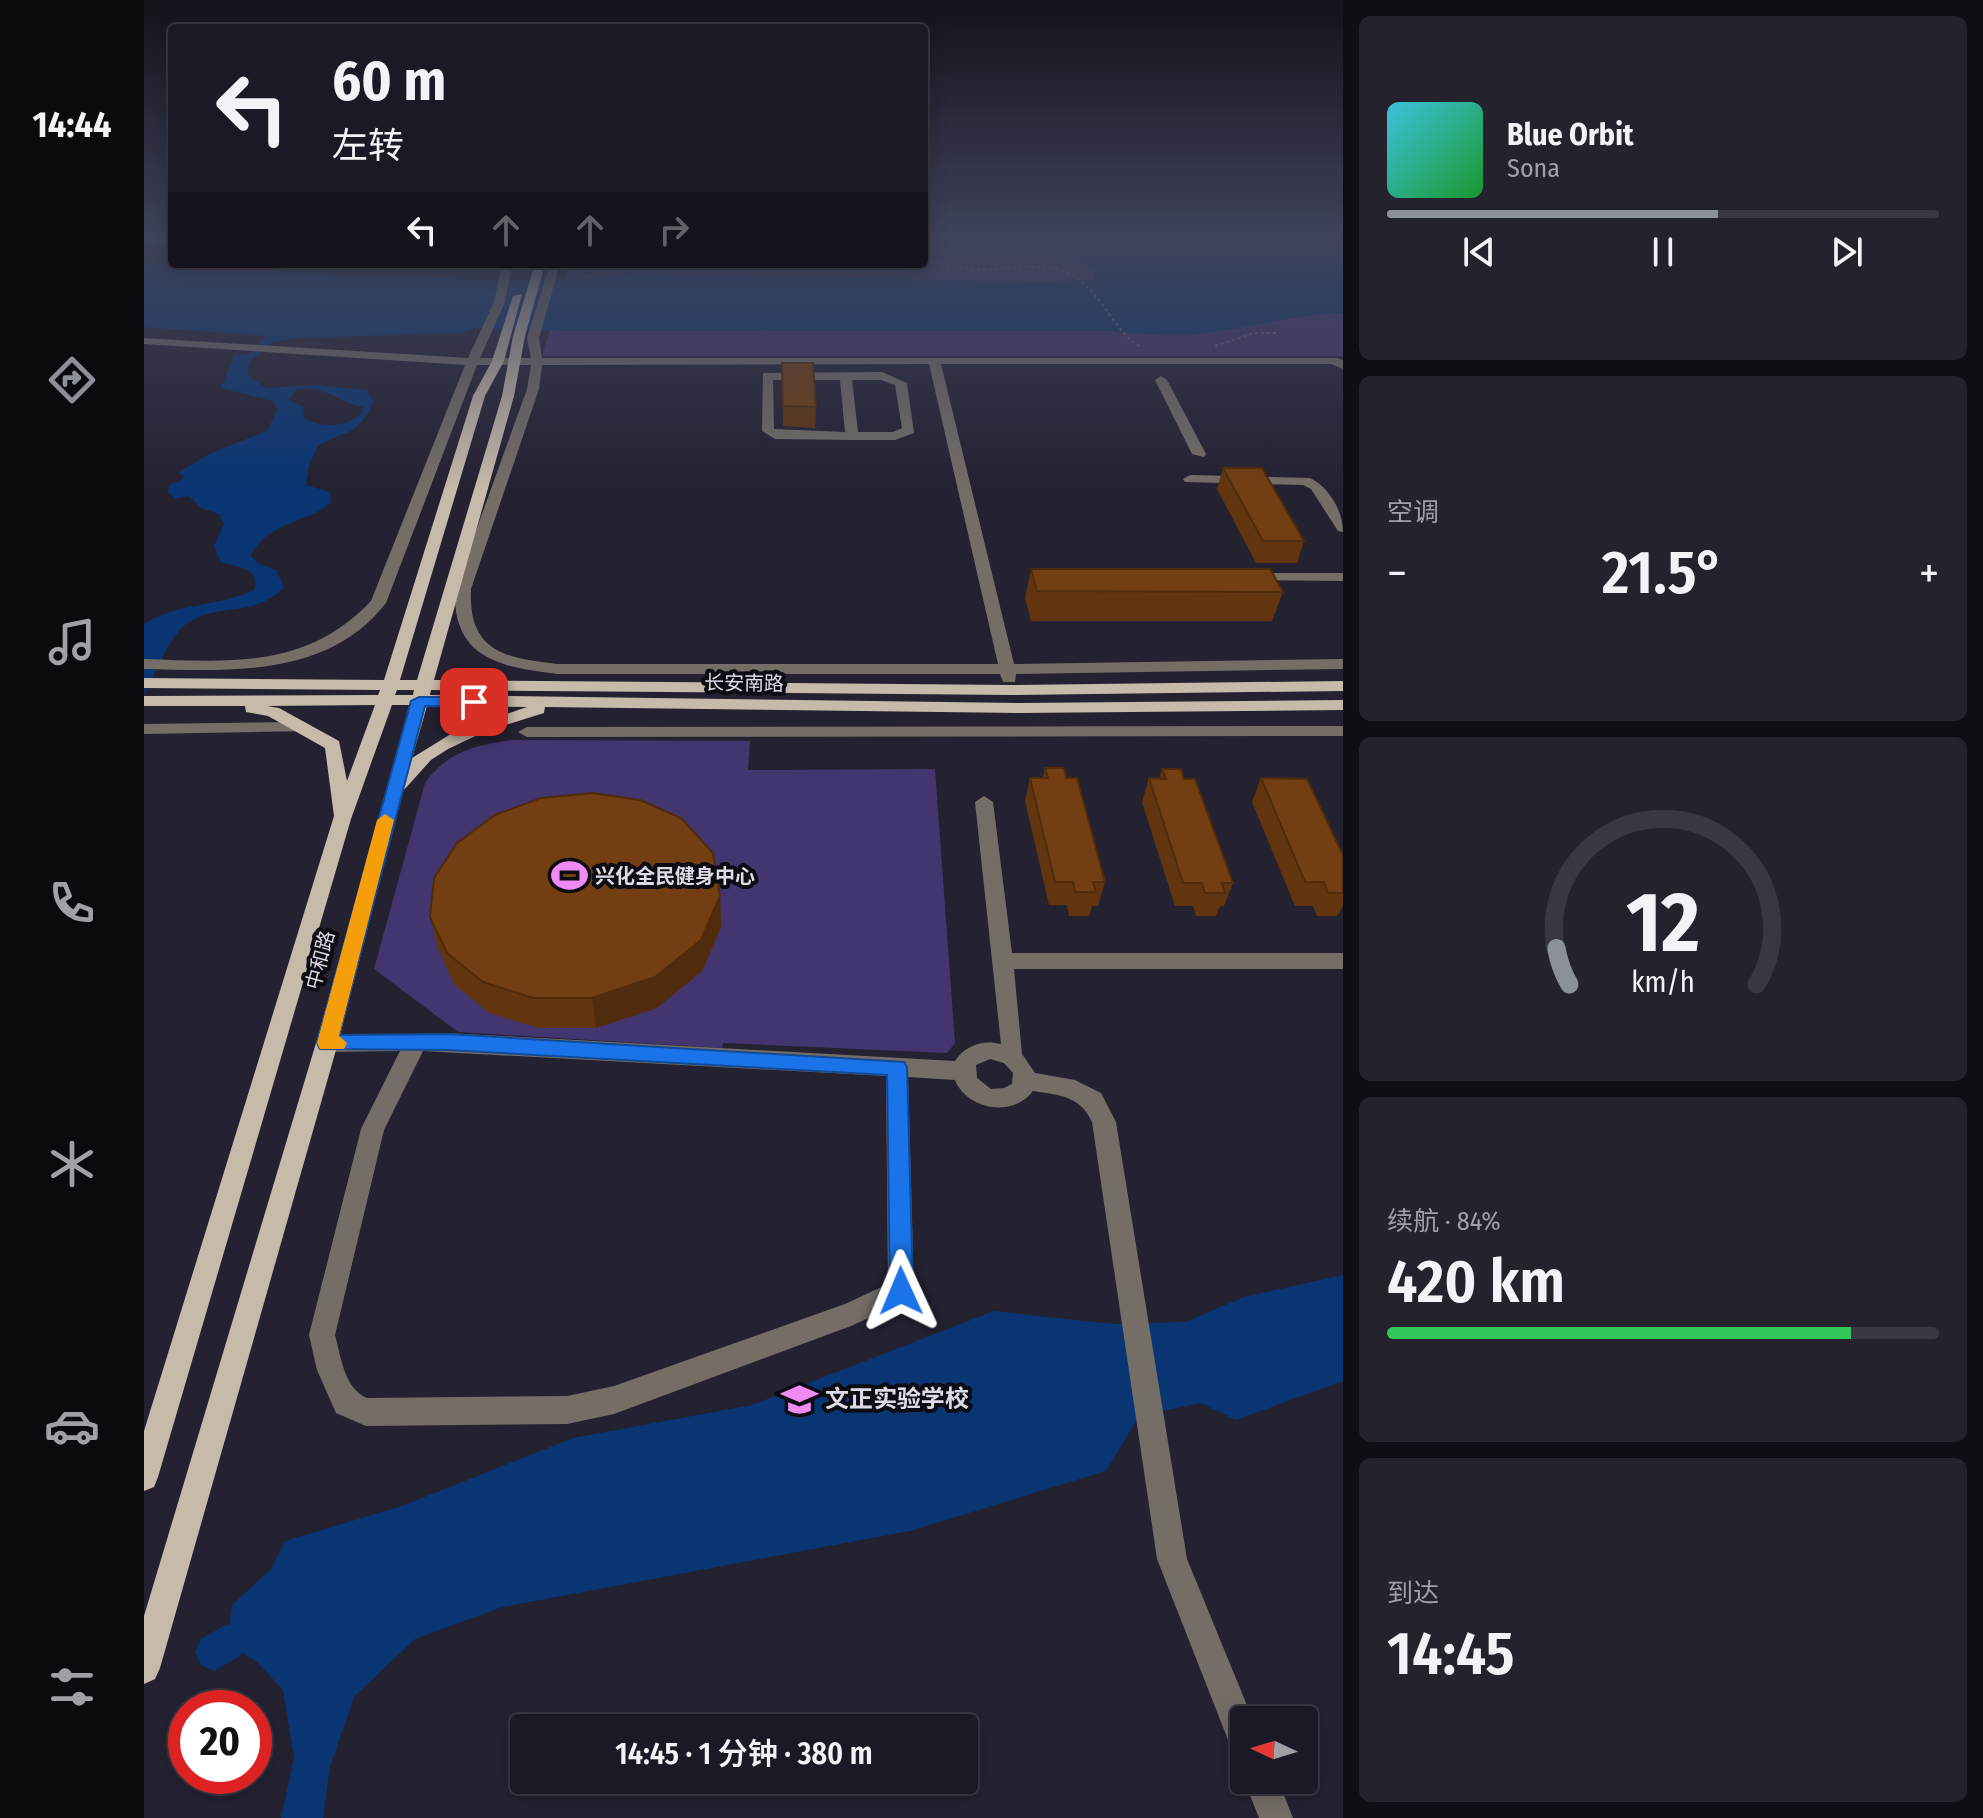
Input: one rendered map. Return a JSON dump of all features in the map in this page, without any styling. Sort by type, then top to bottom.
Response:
[{"type":"main road","name":"中和路","points":[[144,1668],[327,1043],[392,796],[508,396],[506,362],[514,321]]},
{"type":"main road","name":"中和路","points":[[510,337],[517,321]]},
{"type":"main road","name":"中和路","points":[[144,1477],[342,819],[388,693],[479,396],[506,362]]},
{"type":"main road","name":"长安南路","points":[[421,694],[1343,686]]},
{"type":"main road","name":"长安南路","points":[[148,692],[213,700],[388,693]]},
{"type":"main road","name":"长安南路","points":[[148,692],[388,693],[556,703],[1019,708],[1343,705]]},
{"type":"main road","points":[[213,700],[273,712],[333,745],[342,819]]},
{"type":"main road","points":[[392,796],[406,773],[447,743],[472,731],[556,703]]},
{"type":"street","points":[[509,321],[510,337],[537,362]]},
{"type":"street","points":[[144,664],[278,661],[320,651],[364,622],[378,603],[472,362],[510,337],[521,321]]},
{"type":"street","points":[[144,341],[472,362],[1338,362]]},
{"type":"street","points":[[934,361],[924,401],[904,434],[775,435],[768,431],[767,376],[897,379],[924,401],[1012,690]]},
{"type":"street","points":[[537,362],[533,389],[463,589],[459,611],[464,630],[477,646],[524,666],[557,669],[1007,669],[1343,664]]},
{"type":"street","points":[[846,376],[852,436]]},
{"type":"street","points":[[1161,380],[1199,454]]},
{"type":"street","points":[[1190,479],[1305,481],[1316,486],[1342,526]]},
{"type":"street","points":[[1233,577],[1343,577]]},
{"type":"street","points":[[144,729],[302,727]]},
{"type":"street","points":[[527,732],[1343,731]]},
{"type":"street","points":[[984,802],[1012,1037],[1011,1056]]},
{"type":"street","points":[[1002,961],[1343,961]]},
{"type":"street","points":[[327,1043],[448,1042],[963,1071]]},
{"type":"street","points":[[415,1043],[396,1088],[373,1129],[322,1335],[330,1370],[346,1403],[366,1412],[567,1410],[614,1400],[851,1314],[901,1291],[897,1067]]},
{"type":"street","points":[[1001,1051],[1011,1056],[1024,1071],[1025,1080],[1016,1095],[994,1099],[972,1089],[963,1071],[965,1063],[980,1052],[1001,1051]]},
{"type":"street","points":[[1025,1080],[1075,1089],[1093,1100],[1104,1122],[1172,1559],[1231,1706]]},
{"type":"street","points":[[1267,1794],[1276,1818]]},
{"type":"path","points":[[1114,321],[1138,346],[1152,351]]},
{"type":"path","points":[[1209,348],[1254,333],[1279,333]]},
{"type":"shaded area","points":[[552,321],[1343,321],[1343,356],[542,356]]},
{"type":"shaded area","name":"兴化全民健身中心","points":[[512,740],[750,741],[748,770],[935,769],[955,1043],[947,1053],[723,1043],[722,1048],[458,1032],[374,969],[425,783],[452,757],[486,744]]},
{"type":"water","points":[[144,321],[1277,321],[1184,334],[474,328],[461,333],[298,338],[273,342],[250,361],[247,375],[266,388],[315,385],[367,390],[373,402],[356,427],[318,446],[309,465],[306,485],[330,492],[331,502],[267,536],[251,556],[259,564],[276,570],[284,587],[263,602],[215,612],[183,627],[164,654],[144,695],[144,624],[170,612],[254,590],[255,583],[254,577],[246,569],[221,563],[214,546],[224,524],[219,514],[201,508],[189,496],[175,499],[168,492],[169,485],[182,479],[184,476],[178,473],[209,454],[267,431],[277,410],[273,401],[221,388],[234,355],[247,355],[266,336],[144,327]],"holes":[[[297,389],[317,389],[363,407],[363,412],[350,421],[335,425],[311,422],[304,418],[303,406],[288,400]]]},
{"type":"water","points":[[1343,1275],[1343,1381],[1236,1420],[1201,1403],[1139,1416],[1106,1471],[910,1531],[502,1607],[415,1639],[354,1697],[330,1767],[323,1818],[281,1818],[294,1758],[283,1690],[258,1663],[227,1643],[232,1605],[271,1569],[285,1541],[402,1506],[573,1438],[752,1405],[994,1311],[1112,1324],[1186,1322],[1244,1297]]},
{"type":"building","points":[[782,363],[813,363],[816,407],[783,406]]},
{"type":"building","points":[[1223,468],[1262,468],[1304,541],[1263,541]]},
{"type":"building","points":[[1031,569],[1270,569],[1283,592],[1037,591]]},
{"type":"building","points":[[1045,768],[1064,768],[1066,778],[1077,778],[1105,882],[1093,882],[1096,892],[1075,892],[1073,882],[1055,882],[1030,778],[1048,778]]},
{"type":"building","points":[[1162,769],[1181,769],[1184,779],[1195,779],[1233,883],[1222,883],[1225,893],[1205,893],[1202,883],[1183,883],[1149,778],[1166,779]]},
{"type":"building","points":[[1261,778],[1307,779],[1343,855],[1343,893],[1328,893],[1324,882],[1305,882]]},
{"type":"building","points":[[592,793],[640,800],[681,818],[713,853],[720,896],[701,940],[655,977],[592,998],[533,998],[483,982],[447,953],[430,917],[434,878],[457,843],[495,815],[541,798]]},
{"type":"waterway","points":[[214,1652],[227,1643]]},
{"type":"slow traffic","points":[[337,1043],[327,1043],[385,820]]},
{"type":"place","name":"兴化全民健身中心","points":[[569,876]]},
{"type":"place","name":"文正实验学校","points":[[799,1399]]},
{"type":"route","points":[[474,702],[419,701],[327,1043],[448,1042],[897,1067],[901,1291]]}]
